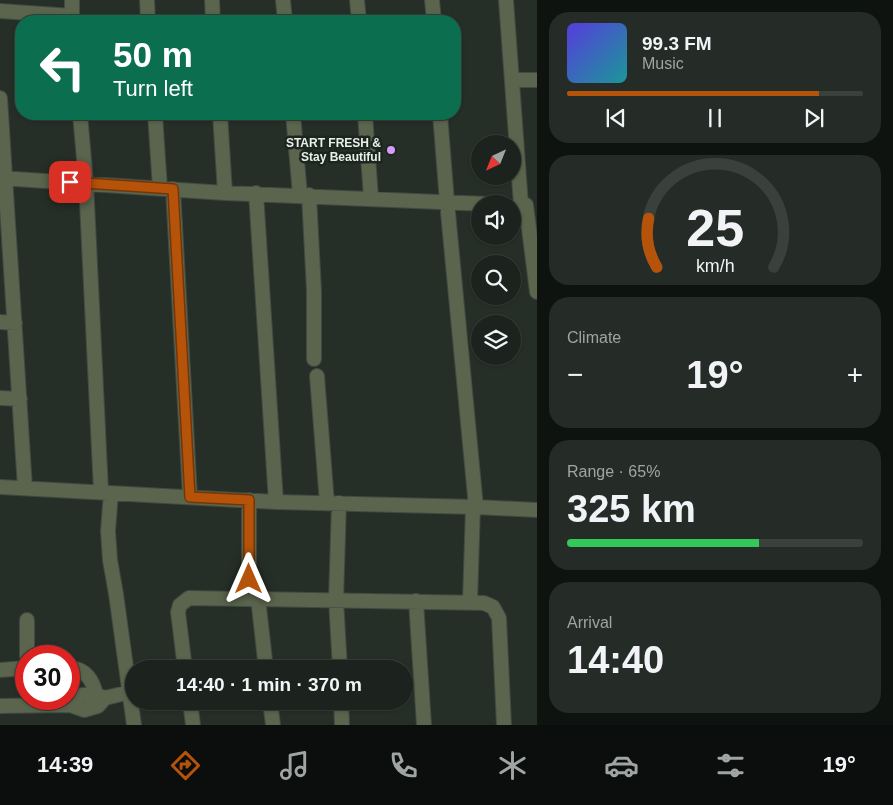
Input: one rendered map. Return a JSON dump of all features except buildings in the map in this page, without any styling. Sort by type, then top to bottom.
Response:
[{"type":"street","points":[[72,0],[72,15]]},
{"type":"street","points":[[147,0],[148,15]]},
{"type":"street","points":[[212,0],[213,15]]},
{"type":"street","points":[[283,0],[284,15]]},
{"type":"street","points":[[357,0],[358,15]]},
{"type":"street","points":[[432,0],[433,15]]},
{"type":"street","points":[[506,0],[524,205],[537,292]]},
{"type":"street","points":[[0,11],[41,15]]},
{"type":"street","points":[[512,80],[537,80]]},
{"type":"street","points":[[0,98],[2,178],[15,323],[25,488]]},
{"type":"street","points":[[81,120],[110,560],[125,660]]},
{"type":"street","points":[[156,120],[167,188],[190,497]]},
{"type":"street","points":[[220,120],[225,193]]},
{"type":"street","points":[[294,120],[314,291],[314,359]]},
{"type":"street","points":[[365,120],[370,198]]},
{"type":"street","points":[[440,120],[474,506],[470,602]]},
{"type":"street","points":[[2,178],[86,182],[225,193],[471,203]]},
{"type":"street","points":[[256,193],[276,502]]},
{"type":"street","points":[[0,322],[15,323]]},
{"type":"street","points":[[317,376],[333,503],[339,660]]},
{"type":"street","points":[[0,398],[20,399]]},
{"type":"street","points":[[0,487],[276,502],[474,506],[537,510]]},
{"type":"street","points":[[249,500],[253,598],[264,660]]},
{"type":"street","points":[[185,660],[178,612],[180,605],[190,598],[470,602],[489,604],[497,612],[499,618],[504,725]]},
{"type":"street","points":[[416,601],[424,725]]},
{"type":"street","points":[[26,620],[27,645]]},
{"type":"street","points":[[0,670],[15,669]]},
{"type":"street","points":[[0,706],[70,705],[84,710],[98,706],[100,696],[94,684],[88,676],[80,671]]},
{"type":"street","points":[[100,696],[125,693]]},
{"type":"street","points":[[132,710],[134,725]]},
{"type":"street","points":[[191,710],[193,725]]},
{"type":"street","points":[[271,710],[273,725]]},
{"type":"street","points":[[341,710],[342,725]]},
{"type":"place","name":"START FRESH & Stay Beautiful","points":[[391,150]]},
{"type":"route","points":[[70,182],[173,189],[190,497],[249,500],[249,579]]}]
